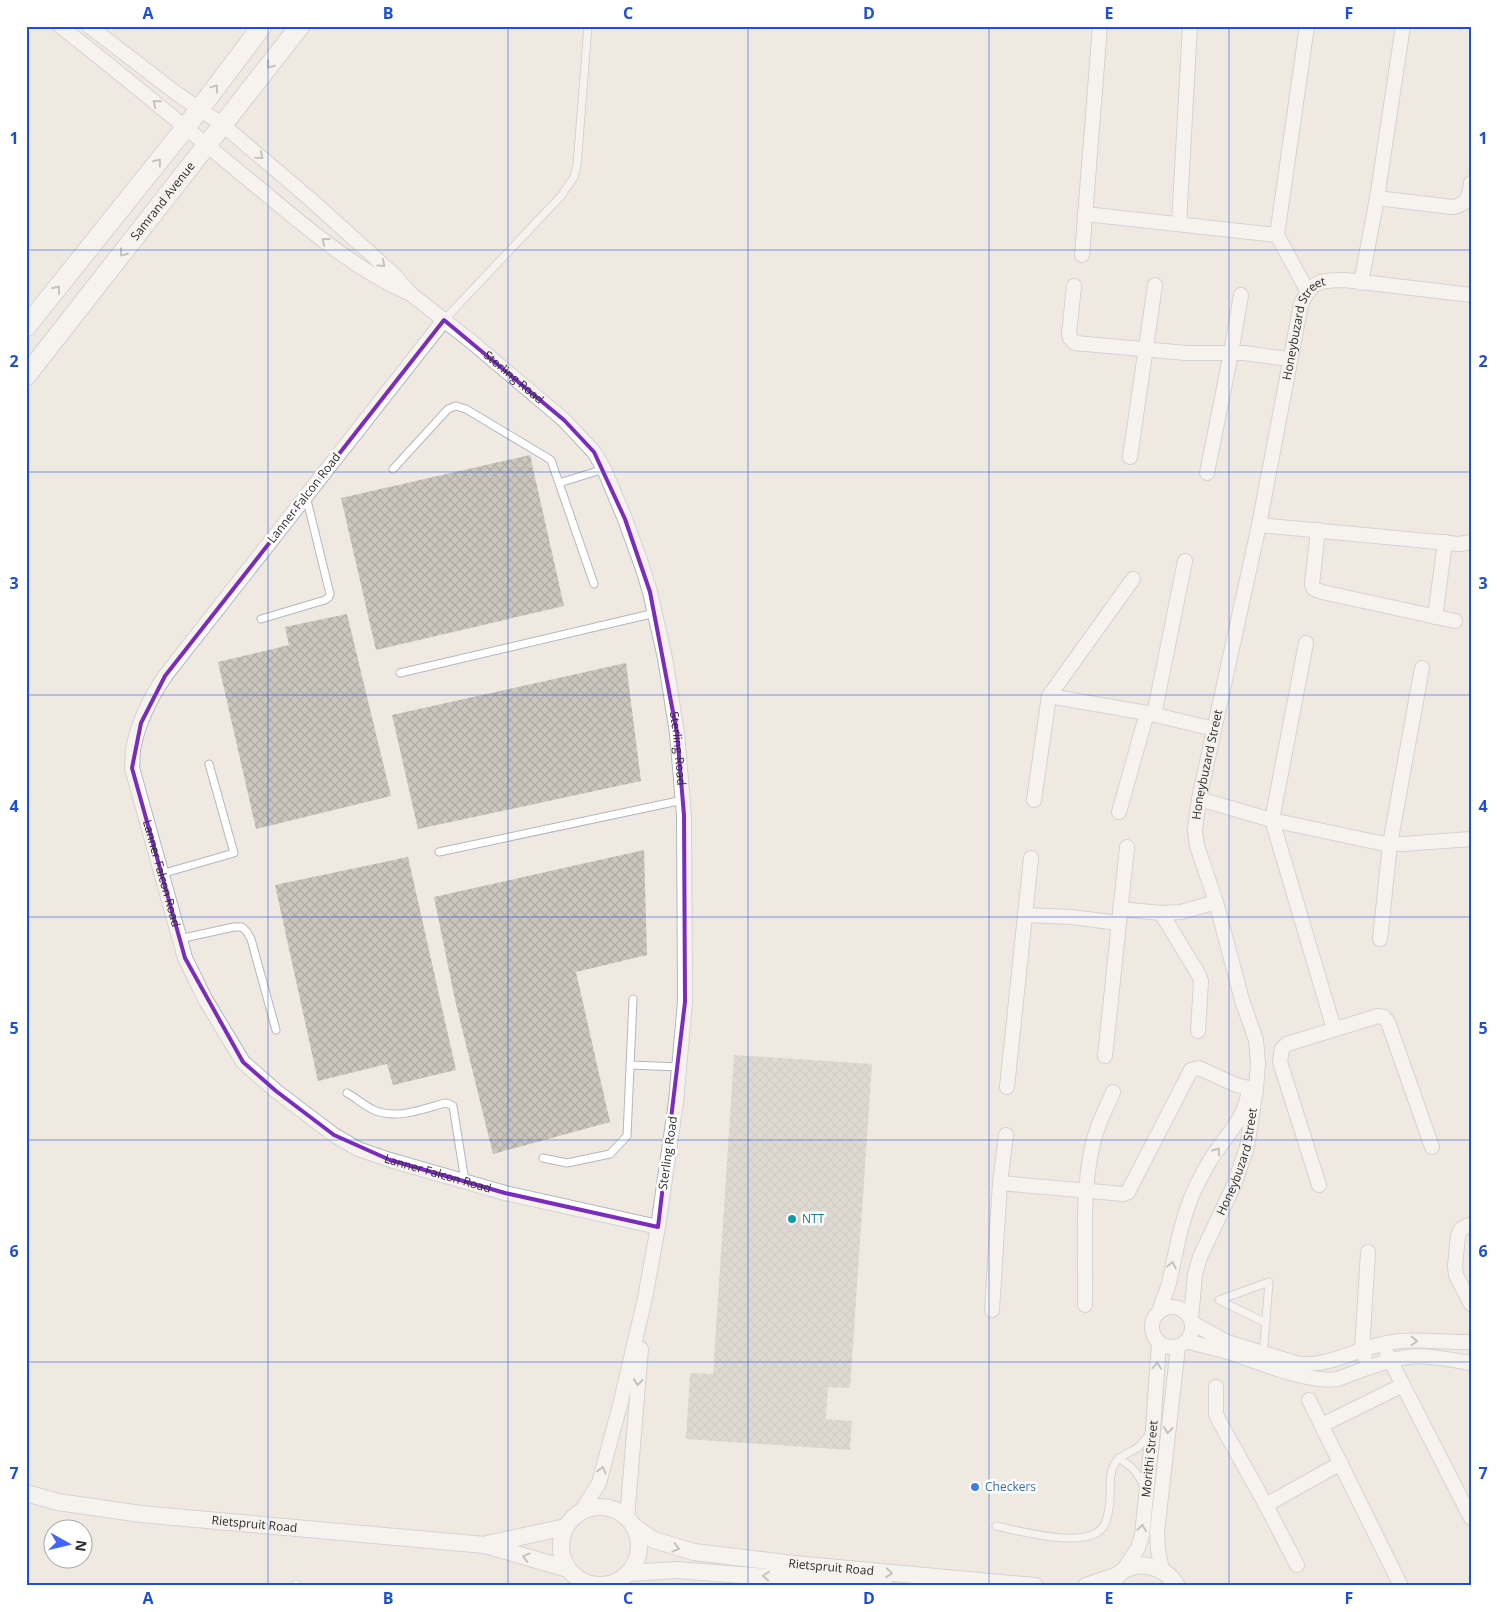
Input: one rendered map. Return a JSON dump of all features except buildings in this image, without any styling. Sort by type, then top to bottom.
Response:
[{"type":"main road","points":[[26,327],[186,127],[262,26]]},
{"type":"main road","name":"Samrand Avenue","points":[[26,376],[300,26]]},
{"type":"street","name":"Sterling Road","points":[[60,26],[345,256],[388,284],[411,294]]},
{"type":"street","name":"Sterling Road","points":[[89,26],[176,93],[223,125],[310,199],[393,274],[411,294],[473,343],[564,420],[594,452],[604,469],[642,566],[665,658],[677,733],[683,800],[685,1002],[676,1102],[658,1228],[645,1298],[620,1405],[599,1482],[580,1513]]},
{"type":"street","points":[[1082,255],[1100,26]]},
{"type":"street","points":[[1179,224],[1190,26]]},
{"type":"street","points":[[1307,26],[1277,235],[1307,290]]},
{"type":"street","points":[[1361,282],[1377,198],[1403,26]]},
{"type":"street","points":[[1377,198],[1452,207],[1467,201],[1471,183]]},
{"type":"street","points":[[1085,214],[1277,235]]},
{"type":"street","name":"Honeybuzard Street","points":[[1159,1312],[1168,1284],[1181,1228],[1193,1193],[1208,1164],[1237,1122],[1246,1102],[1249,1088],[1250,1043],[1242,1000],[1216,902],[1197,846],[1194,830],[1199,799],[1259,525],[1289,359],[1301,304],[1307,290],[1318,283],[1329,280],[1471,295]]},
{"type":"street","points":[[1130,456],[1155,285]]},
{"type":"street","points":[[1074,286],[1069,334],[1072,341],[1078,344],[1186,353],[1264,355],[1289,359]]},
{"type":"street","points":[[1207,473],[1241,295]]},
{"type":"street","name":"Lanner Falcon Road","points":[[444,320],[164,676],[152,695],[141,723],[134,746],[132,768],[185,958],[205,999],[243,1062],[276,1091],[334,1135],[358,1149],[505,1193],[658,1228]]},
{"type":"street","points":[[1259,525],[1459,544],[1471,542]]},
{"type":"street","points":[[1318,530],[1312,584],[1314,589],[1455,621]]},
{"type":"street","points":[[1435,617],[1446,542]]},
{"type":"street","points":[[1120,812],[1151,714],[1185,561]]},
{"type":"street","points":[[1034,800],[1049,696],[1133,579]]},
{"type":"street","points":[[1306,642],[1272,820],[1334,1029]]},
{"type":"street","points":[[1380,939],[1390,844],[1422,668]]},
{"type":"street","points":[[1049,696],[1151,714],[1214,729]]},
{"type":"street","points":[[1199,799],[1272,820],[1390,844],[1471,839]]},
{"type":"street","points":[[1105,1056],[1127,847]]},
{"type":"street","points":[[1007,1086],[1030,858]]},
{"type":"street","points":[[1025,915],[1071,917],[1161,914],[1181,912],[1216,902]]},
{"type":"street","points":[[1161,914],[1201,981],[1198,1031]]},
{"type":"street","name":"Honeybuzard Street","points":[[1192,1321],[1195,1274],[1200,1257],[1234,1185],[1247,1147],[1258,1063],[1256,1040],[1242,1000]]},
{"type":"street","points":[[1319,1185],[1280,1062],[1282,1049],[1286,1044],[1378,1016],[1384,1017],[1388,1022],[1432,1147]]},
{"type":"street","points":[[1000,1183],[1121,1195],[1128,1192],[1191,1070],[1200,1068],[1236,1085],[1249,1088]]},
{"type":"street","points":[[1085,1305],[1086,1192],[1092,1145],[1113,1092]]},
{"type":"street","points":[[992,1310],[1000,1183],[1006,1136]]},
{"type":"street","points":[[1471,1224],[1461,1229],[1458,1236],[1455,1266],[1456,1274],[1471,1304]]},
{"type":"street","points":[[1368,1252],[1362,1350],[1368,1368]]},
{"type":"street","name":"Sterling Road","points":[[630,1522],[645,1298]]},
{"type":"street","points":[[1159,1312],[1170,1307],[1176,1307],[1187,1313],[1192,1321],[1227,1342],[1297,1374],[1328,1381],[1390,1360],[1410,1356],[1452,1359],[1471,1363]]},
{"type":"street","name":"Morithi Street","points":[[1117,1578],[1138,1548],[1142,1535],[1153,1429],[1159,1342],[1154,1337],[1152,1323],[1159,1312]]},
{"type":"street","name":"Morithi Street","points":[[1171,1578],[1158,1550],[1157,1532],[1182,1344],[1191,1333],[1192,1321]]},
{"type":"street","points":[[1159,1342],[1171,1347],[1182,1344],[1308,1365],[1382,1344],[1409,1340],[1451,1343],[1471,1342]]},
{"type":"street","points":[[1382,1344],[1471,1518]]},
{"type":"street","points":[[1322,1425],[1402,1385]]},
{"type":"street","points":[[1216,1387],[1216,1414],[1218,1419],[1266,1504],[1297,1565]]},
{"type":"street","points":[[1309,1400],[1400,1586]]},
{"type":"street","points":[[1266,1504],[1341,1463]]},
{"type":"street","name":"Rietspruit Road","points":[[26,1493],[58,1502],[141,1514],[485,1545],[575,1578]]},
{"type":"street","points":[[592,1508],[605,1508],[617,1511],[630,1522],[637,1535],[638,1555],[634,1564],[619,1580],[606,1585],[586,1583],[575,1578],[564,1561],[561,1544],[566,1527],[580,1513],[592,1508]]},
{"type":"street","name":"Rietspruit Road","points":[[630,1522],[654,1540],[694,1552],[794,1564],[1035,1586]]},
{"type":"street","name":"Rietspruit Road","points":[[485,1545],[566,1527]]},
{"type":"street","points":[[1086,1586],[1117,1578],[1135,1566],[1148,1566],[1188,1586]]},
{"type":"street","name":"Rietspruit Road","points":[[619,1580],[676,1570],[885,1586]]},
{"type":"lane","points":[[444,320],[561,196],[574,177],[577,165],[588,26]]},
{"type":"lane","points":[[393,469],[448,409],[456,406],[466,409],[551,460],[594,584]]},
{"type":"lane","points":[[559,483],[604,469]]},
{"type":"lane","points":[[261,619],[325,600],[329,597],[330,594],[306,495]]},
{"type":"lane","points":[[400,674],[655,613]]},
{"type":"lane","points":[[161,874],[234,853],[209,764]]},
{"type":"lane","points":[[439,852],[683,800]]},
{"type":"lane","points":[[179,939],[242,927],[251,939],[276,1030]]},
{"type":"lane","points":[[543,1158],[567,1162],[610,1154],[627,1136],[634,999]]},
{"type":"lane","points":[[630,1065],[679,1068]]},
{"type":"lane","points":[[347,1093],[374,1110],[387,1114],[397,1115],[445,1103],[453,1106],[466,1182]]},
{"type":"lane","points":[[1263,1358],[1266,1323],[1269,1282],[1219,1300],[1266,1323]]},
{"type":"lane","points":[[996,1526],[1043,1536],[1086,1538],[1096,1534],[1104,1527],[1106,1521],[1110,1503],[1111,1473],[1116,1462],[1119,1458],[1143,1443],[1153,1429]]},
{"type":"lane","points":[[1119,1458],[1137,1472],[1147,1494]]},
{"type":"highlighted area","points":[[444,320],[564,420],[594,452],[625,519],[650,592],[677,733],[684,815],[685,1002],[658,1227],[505,1193],[390,1160],[334,1135],[276,1091],[243,1062],[185,958],[132,768],[141,723],[165,676]]},
{"type":"place","name":"NTT","points":[[792,1219]]},
{"type":"place","name":"Checkers","points":[[975,1487]]}]
